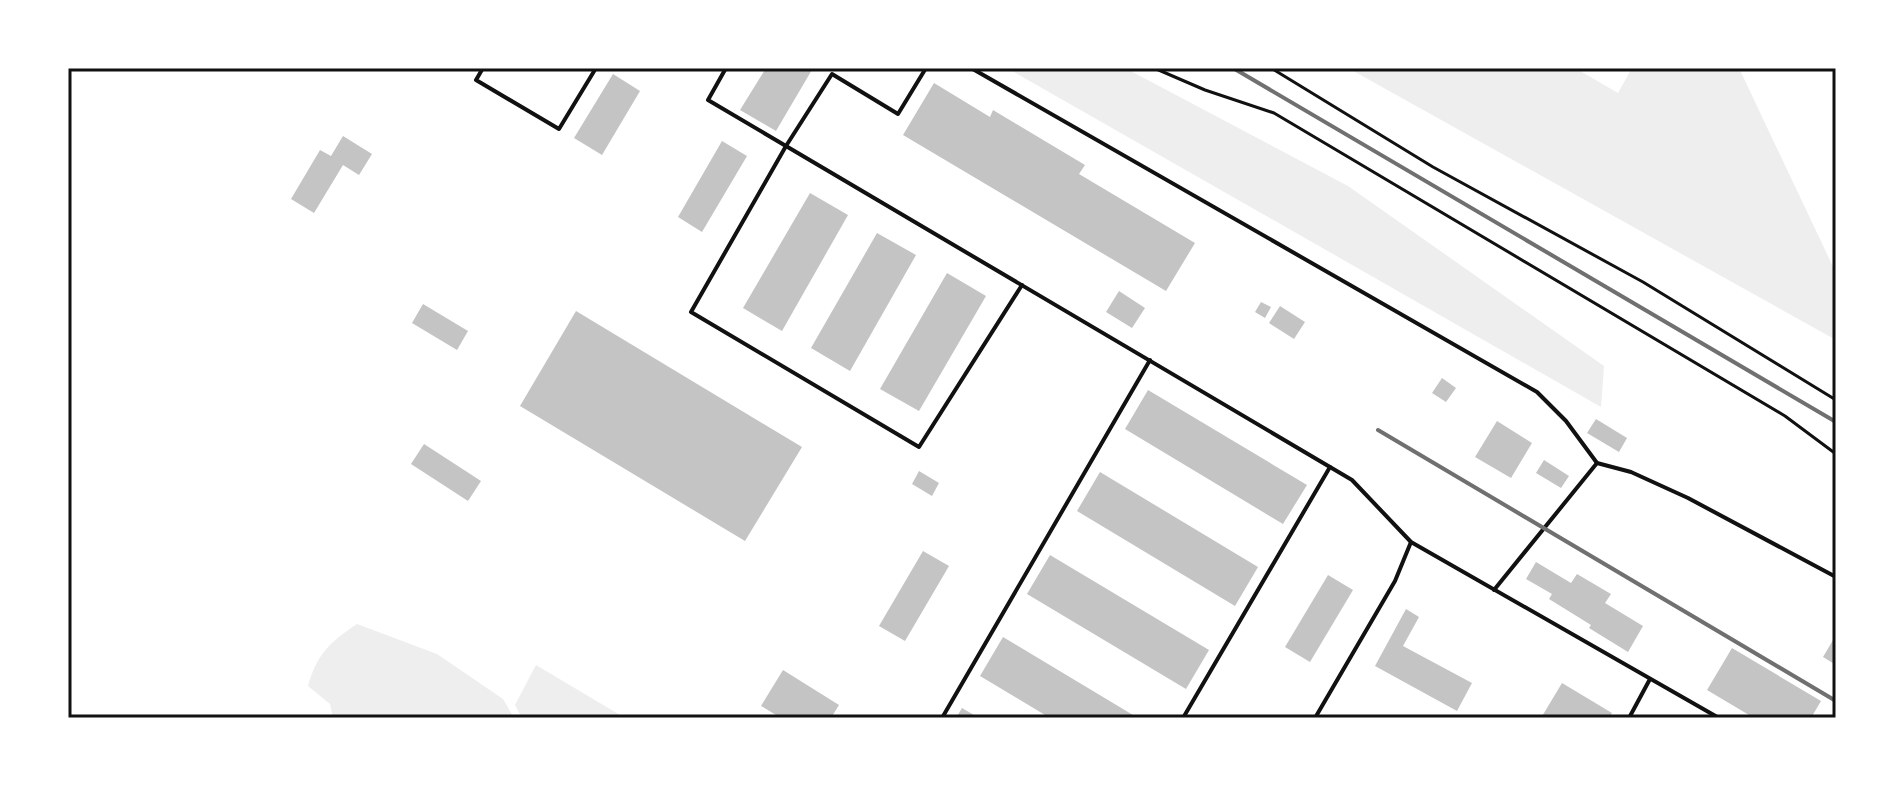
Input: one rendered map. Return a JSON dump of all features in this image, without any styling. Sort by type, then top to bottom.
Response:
[{"type":"lane","points":[[483,68],[476,80],[559,129],[596,68]]},
{"type":"lane","points":[[726,68],[708,100],[1352,480],[1411,542],[1719,718]]},
{"type":"lane","points":[[926,68],[898,114],[832,74],[786,146],[691,312],[919,447],[1022,285]]},
{"type":"lane","points":[[971,68],[1537,392],[1566,421],[1597,463],[1631,472],[1688,498],[1836,577]]},
{"type":"lane","points":[[942,718],[1150,360]]},
{"type":"lane","points":[[1494,590],[1597,463]]},
{"type":"lane","points":[[1183,718],[1330,467]]},
{"type":"lane","points":[[1315,718],[1395,581],[1411,542]]},
{"type":"lane","points":[[1629,718],[1650,679]]},
{"type":"path","points":[[1154,68],[1205,90],[1274,113],[1785,416],[1836,454]]},
{"type":"path","points":[[1271,68],[1433,167],[1643,282],[1836,400]]},
{"type":"shaded area","points":[[1007,68],[1125,68],[1348,186],[1604,366],[1601,407]]},
{"type":"shaded area","points":[[1348,68],[1575,68],[1618,93],[1632,68],[1739,68],[1836,273],[1836,340]]},
{"type":"shaded area","points":[[357,624],[437,654],[503,699],[514,718],[333,718],[330,704],[308,686],[326,650]]},
{"type":"shaded area","points":[[536,665],[625,718],[522,718],[515,705]]},
{"type":"building","points":[[766,68],[813,68],[776,131],[740,110]]},
{"type":"building","points":[[613,74],[640,91],[602,155],[574,138]]},
{"type":"building","points":[[934,83],[990,117],[993,110],[1085,165],[1079,174],[1195,243],[1166,291],[903,135]]},
{"type":"building","points":[[343,136],[372,154],[359,175],[343,165],[314,213],[291,199],[320,150],[331,156]]},
{"type":"building","points":[[722,141],[747,156],[702,232],[678,217]]},
{"type":"building","points":[[810,193],[848,215],[782,331],[743,308]]},
{"type":"building","points":[[877,233],[916,255],[850,371],[811,348]]},
{"type":"building","points":[[947,273],[986,296],[919,411],[880,389]]},
{"type":"building","points":[[1119,291],[1145,308],[1132,328],[1106,312]]},
{"type":"building","points":[[1261,302],[1271,307],[1265,318],[1255,312]]},
{"type":"building","points":[[423,304],[468,331],[457,350],[412,323]]},
{"type":"building","points":[[1280,306],[1305,322],[1294,339],[1269,323]]},
{"type":"building","points":[[576,311],[802,447],[745,541],[520,406]]},
{"type":"building","points":[[1442,378],[1456,388],[1446,402],[1432,393]]},
{"type":"building","points":[[1148,390],[1307,485],[1283,524],[1125,429]]},
{"type":"building","points":[[1596,419],[1627,438],[1619,452],[1587,433]]},
{"type":"building","points":[[1497,421],[1532,443],[1511,478],[1475,457]]},
{"type":"building","points":[[424,444],[481,481],[468,501],[411,464]]},
{"type":"building","points":[[1544,460],[1569,476],[1561,488],[1536,473]]},
{"type":"building","points":[[919,471],[939,483],[932,496],[912,484]]},
{"type":"building","points":[[1100,472],[1258,567],[1235,606],[1077,511]]},
{"type":"building","points":[[923,551],[949,566],[905,641],[879,626]]},
{"type":"building","points":[[1050,555],[1209,650],[1186,689],[1027,594]]},
{"type":"building","points":[[1536,562],[1571,583],[1577,574],[1611,594],[1605,603],[1643,626],[1628,652],[1589,628],[1591,625],[1549,599],[1552,594],[1526,579]]},
{"type":"building","points":[[1328,575],[1353,590],[1310,662],[1285,647]]},
{"type":"building","points":[[1406,609],[1419,617],[1403,646],[1472,683],[1457,711],[1375,666]]},
{"type":"building","points":[[1836,635],[1836,665],[1823,657]]},
{"type":"building","points":[[1003,637],[1138,718],[1050,718],[980,676]]},
{"type":"building","points":[[1732,648],[1821,701],[1811,718],[1754,718],[1707,690]]},
{"type":"building","points":[[783,670],[839,705],[831,718],[781,718],[761,706]]},
{"type":"building","points":[[1562,683],[1612,713],[1609,718],[1541,718]]},
{"type":"building","points":[[962,708],[979,718],[956,718]]},
{"type":"railway","points":[[1233,68],[1836,422]]},
{"type":"railway","points":[[1378,430],[1836,701]]}]
